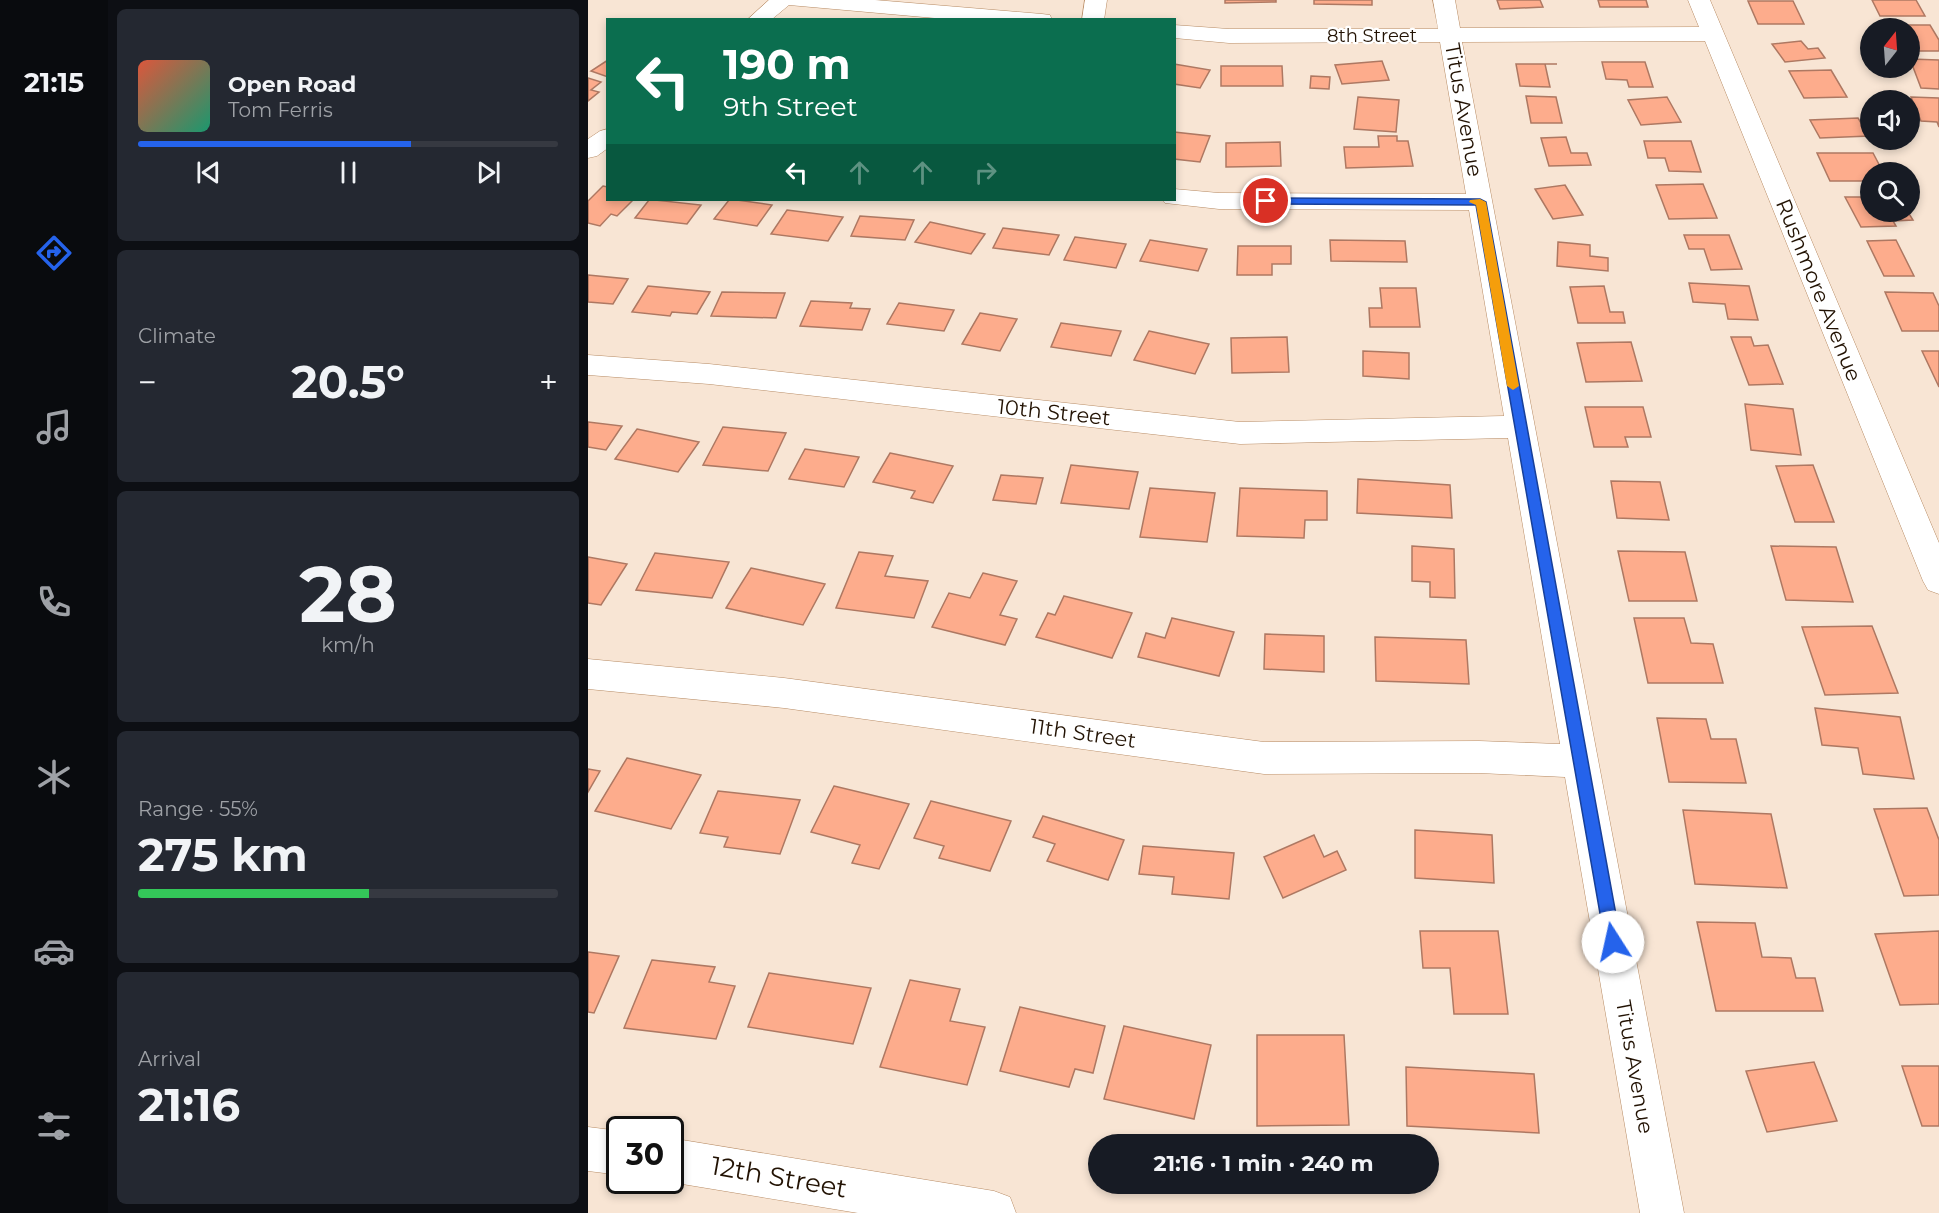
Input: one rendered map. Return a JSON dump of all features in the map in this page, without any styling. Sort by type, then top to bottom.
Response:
[{"type":"street","points":[[760,18],[782,0]]},
{"type":"street","points":[[796,0],[1017,18]]},
{"type":"street","points":[[1093,18],[1096,0]]},
{"type":"street","name":"Titus Avenue","points":[[1444,0],[1662,1213]]},
{"type":"street","name":"Rushmore Avenue","points":[[1699,0],[1939,581]]},
{"type":"street","name":"8th Street","points":[[1176,31],[1229,36],[1713,34]]},
{"type":"street","points":[[1176,197],[1219,201],[1480,202]]},
{"type":"street","name":"10th Street","points":[[588,365],[709,374],[1240,433],[1521,427]]},
{"type":"street","name":"11th Street","points":[[588,674],[784,693],[1264,758],[1479,756],[1580,761]]},
{"type":"street","points":[[588,1149],[606,1151]]},
{"type":"street","name":"12th Street","points":[[684,1162],[968,1211]]},
{"type":"building","points":[[1225,0],[1276,0],[1276,2],[1225,3]]},
{"type":"building","points":[[1314,0],[1372,0],[1372,5],[1314,4]]},
{"type":"building","points":[[1497,0],[1540,0],[1543,7],[1500,9]]},
{"type":"building","points":[[1598,0],[1646,0],[1648,7],[1600,7]]},
{"type":"building","points":[[1872,0],[1916,0],[1925,16],[1880,16]]},
{"type":"building","points":[[1748,1],[1793,1],[1804,24],[1758,24]]},
{"type":"building","points":[[1920,25],[1930,25],[1939,40],[1939,51],[1920,51]]},
{"type":"building","points":[[1801,41],[1808,49],[1818,48],[1825,58],[1785,62],[1772,44]]},
{"type":"building","points":[[1920,59],[1939,60],[1939,89],[1921,88],[1917,78],[1920,78]]},
{"type":"building","points":[[606,61],[606,76],[591,71]]},
{"type":"building","points":[[1382,61],[1389,80],[1342,84],[1335,65]]},
{"type":"building","points":[[1602,62],[1645,62],[1653,87],[1629,87],[1627,80],[1606,79]]},
{"type":"building","points":[[1176,64],[1210,70],[1200,88],[1176,84]]},
{"type":"building","points":[[1516,64],[1545,64],[1550,87],[1520,86]]},
{"type":"building","points":[[1221,66],[1282,66],[1283,86],[1221,86]]},
{"type":"building","points":[[1831,70],[1847,97],[1804,98],[1789,71]]},
{"type":"building","points":[[1311,76],[1330,77],[1329,89],[1310,88]]},
{"type":"building","points":[[588,78],[601,82],[591,90],[599,92],[588,101]]},
{"type":"building","points":[[1526,96],[1556,97],[1562,123],[1531,123]]},
{"type":"building","points":[[1358,97],[1399,100],[1396,132],[1354,129]]},
{"type":"building","points":[[1667,97],[1681,122],[1641,125],[1628,100]]},
{"type":"building","points":[[1920,97],[1939,98],[1939,127],[1937,122],[1921,121]]},
{"type":"building","points":[[1858,118],[1860,136],[1820,138],[1810,120]]},
{"type":"building","points":[[1176,132],[1210,136],[1200,162],[1176,159]]},
{"type":"building","points":[[1378,136],[1397,136],[1397,141],[1408,141],[1413,166],[1346,168],[1344,147],[1379,147]]},
{"type":"building","points":[[1566,137],[1571,153],[1587,153],[1591,165],[1549,166],[1541,138]]},
{"type":"building","points":[[1644,141],[1691,141],[1701,172],[1669,171],[1665,158],[1648,158]]},
{"type":"building","points":[[1280,142],[1281,166],[1226,167],[1226,143]]},
{"type":"building","points":[[1817,153],[1873,153],[1878,162],[1860,162],[1860,181],[1830,181]]},
{"type":"building","points":[[1703,184],[1717,218],[1669,219],[1656,185]]},
{"type":"building","points":[[1565,185],[1583,215],[1553,219],[1535,189]]},
{"type":"building","points":[[603,186],[606,187],[606,201],[632,201],[617,216],[611,214],[600,226],[588,223],[588,201]]},
{"type":"building","points":[[1845,197],[1860,197],[1860,222],[1894,222],[1896,226],[1861,227]]},
{"type":"building","points":[[648,201],[701,205],[687,224],[635,218]]},
{"type":"building","points":[[728,201],[772,205],[757,226],[714,219]]},
{"type":"building","points":[[787,210],[843,217],[828,241],[771,234]]},
{"type":"building","points":[[860,216],[914,220],[905,240],[851,236]]},
{"type":"building","points":[[930,222],[985,234],[971,254],[915,242]]},
{"type":"building","points":[[1003,228],[1059,235],[1049,255],[993,248]]},
{"type":"building","points":[[1684,235],[1729,235],[1742,269],[1711,270],[1704,249],[1689,249]]},
{"type":"building","points":[[1075,237],[1126,244],[1116,268],[1064,260]]},
{"type":"building","points":[[1150,240],[1207,249],[1198,271],[1140,261]]},
{"type":"building","points":[[1330,240],[1405,241],[1407,262],[1331,261]]},
{"type":"building","points":[[1896,240],[1914,276],[1884,276],[1867,241]]},
{"type":"building","points":[[1558,242],[1590,245],[1590,256],[1608,258],[1608,271],[1557,266]]},
{"type":"building","points":[[1238,246],[1291,246],[1291,264],[1272,264],[1272,275],[1237,275]]},
{"type":"building","points":[[588,275],[628,279],[613,304],[588,302]]},
{"type":"building","points":[[1689,283],[1749,286],[1758,320],[1728,319],[1725,304],[1693,302]]},
{"type":"building","points":[[648,286],[710,292],[697,314],[672,312],[670,316],[632,312]]},
{"type":"building","points":[[1604,286],[1610,312],[1623,312],[1625,323],[1578,323],[1570,287]]},
{"type":"building","points":[[1380,288],[1416,288],[1420,327],[1370,327],[1369,308],[1382,308]]},
{"type":"building","points":[[722,292],[785,293],[776,318],[711,316]]},
{"type":"building","points":[[1885,292],[1933,293],[1939,306],[1939,331],[1902,331]]},
{"type":"building","points":[[811,301],[852,303],[850,308],[870,309],[862,330],[800,326]]},
{"type":"building","points":[[899,303],[954,310],[944,331],[887,324]]},
{"type":"building","points":[[980,313],[1017,319],[1000,351],[962,344]]},
{"type":"building","points":[[1061,323],[1121,331],[1111,356],[1051,347]]},
{"type":"building","points":[[1149,331],[1209,344],[1195,374],[1134,360]]},
{"type":"building","points":[[1287,337],[1289,372],[1232,373],[1231,338]]},
{"type":"building","points":[[1731,337],[1751,337],[1754,346],[1768,345],[1783,384],[1749,385]]},
{"type":"building","points":[[1631,342],[1642,381],[1586,382],[1577,343]]},
{"type":"building","points":[[1363,351],[1409,353],[1409,379],[1363,376]]},
{"type":"building","points":[[1922,351],[1939,351],[1939,387]]},
{"type":"building","points":[[1745,404],[1793,409],[1801,455],[1751,450]]},
{"type":"building","points":[[1585,407],[1643,407],[1651,437],[1625,437],[1628,447],[1594,447]]},
{"type":"building","points":[[588,422],[622,426],[606,450],[588,447]]},
{"type":"building","points":[[723,427],[786,433],[768,471],[703,465]]},
{"type":"building","points":[[637,429],[699,442],[678,472],[615,459]]},
{"type":"building","points":[[805,449],[859,457],[844,487],[789,479]]},
{"type":"building","points":[[890,453],[953,466],[933,503],[911,498],[915,491],[873,482]]},
{"type":"building","points":[[1071,465],[1138,472],[1129,509],[1061,503]]},
{"type":"building","points":[[1813,465],[1834,522],[1795,522],[1776,466]]},
{"type":"building","points":[[1001,475],[1043,478],[1036,504],[993,500]]},
{"type":"building","points":[[1358,479],[1450,485],[1452,518],[1357,513]]},
{"type":"building","points":[[1611,481],[1660,482],[1669,520],[1617,518]]},
{"type":"building","points":[[1150,488],[1215,493],[1207,542],[1140,537]]},
{"type":"building","points":[[1240,488],[1327,491],[1327,520],[1305,520],[1304,538],[1237,536]]},
{"type":"building","points":[[1412,546],[1454,549],[1455,598],[1430,597],[1430,582],[1412,581]]},
{"type":"building","points":[[1771,546],[1836,547],[1853,602],[1786,600]]},
{"type":"building","points":[[1618,551],[1685,552],[1697,601],[1629,601]]},
{"type":"building","points":[[859,552],[893,556],[885,576],[928,581],[914,618],[836,608]]},
{"type":"building","points":[[655,553],[729,562],[712,598],[636,590]]},
{"type":"building","points":[[588,557],[627,564],[601,605],[588,603]]},
{"type":"building","points":[[751,568],[825,584],[803,625],[726,608]]},
{"type":"building","points":[[983,573],[1017,581],[1000,615],[1017,619],[1005,645],[932,627],[949,593],[970,598]]},
{"type":"building","points":[[1064,596],[1132,613],[1112,658],[1036,637],[1048,613],[1055,615]]},
{"type":"building","points":[[1172,618],[1234,632],[1219,676],[1138,657],[1146,633],[1165,638]]},
{"type":"building","points":[[1634,618],[1684,618],[1691,643],[1713,644],[1723,683],[1648,683]]},
{"type":"building","points":[[1872,626],[1898,693],[1825,695],[1802,627]]},
{"type":"building","points":[[1265,634],[1324,636],[1324,672],[1264,669]]},
{"type":"building","points":[[1375,637],[1466,640],[1469,684],[1376,681]]},
{"type":"building","points":[[1815,708],[1900,717],[1914,779],[1863,774],[1858,748],[1822,745]]},
{"type":"building","points":[[1657,718],[1706,719],[1711,739],[1736,739],[1746,783],[1669,782]]},
{"type":"building","points":[[627,758],[701,775],[671,829],[595,811]]},
{"type":"building","points":[[588,769],[600,771],[588,792]]},
{"type":"building","points":[[834,786],[909,804],[879,869],[852,863],[860,845],[811,832]]},
{"type":"building","points":[[718,791],[800,800],[780,854],[724,847],[728,837],[700,833]]},
{"type":"building","points":[[931,801],[1011,821],[990,871],[939,858],[944,846],[914,838]]},
{"type":"building","points":[[1927,808],[1939,840],[1939,895],[1904,896],[1874,809]]},
{"type":"building","points":[[1683,810],[1771,814],[1787,888],[1695,884]]},
{"type":"building","points":[[1043,816],[1124,840],[1108,880],[1047,861],[1055,844],[1033,837]]},
{"type":"building","points":[[1415,830],[1492,835],[1494,883],[1415,878]]},
{"type":"building","points":[[1314,835],[1324,857],[1337,851],[1346,870],[1283,898],[1264,857]]},
{"type":"building","points":[[1143,846],[1234,853],[1229,899],[1172,894],[1174,877],[1139,874]]},
{"type":"building","points":[[1697,922],[1755,923],[1762,957],[1791,958],[1796,978],[1815,978],[1823,1011],[1716,1011]]},
{"type":"building","points":[[1420,931],[1498,931],[1508,1014],[1454,1014],[1450,968],[1423,968]]},
{"type":"building","points":[[1939,931],[1939,1004],[1900,1005],[1875,934]]},
{"type":"building","points":[[588,952],[619,956],[594,1013],[588,1012]]},
{"type":"building","points":[[652,960],[715,967],[709,982],[735,986],[716,1039],[624,1028]]},
{"type":"building","points":[[769,973],[871,988],[853,1044],[748,1027]]},
{"type":"building","points":[[910,980],[960,989],[950,1021],[985,1027],[967,1085],[880,1067]]},
{"type":"building","points":[[1020,1007],[1105,1026],[1093,1073],[1075,1069],[1069,1087],[1000,1071]]},
{"type":"building","points":[[1124,1026],[1211,1045],[1194,1119],[1104,1099]]},
{"type":"building","points":[[1257,1035],[1344,1035],[1349,1125],[1257,1126]]},
{"type":"building","points":[[1814,1062],[1837,1121],[1767,1132],[1746,1071]]},
{"type":"building","points":[[1902,1066],[1939,1066],[1939,1126],[1922,1126]]},
{"type":"building","points":[[1406,1067],[1534,1074],[1539,1133],[1407,1126]]},
{"type":"slow traffic","points":[[1474,202],[1480,202],[1513,386]]},
{"type":"route","points":[[1266,201],[1480,202],[1613,942]]}]
